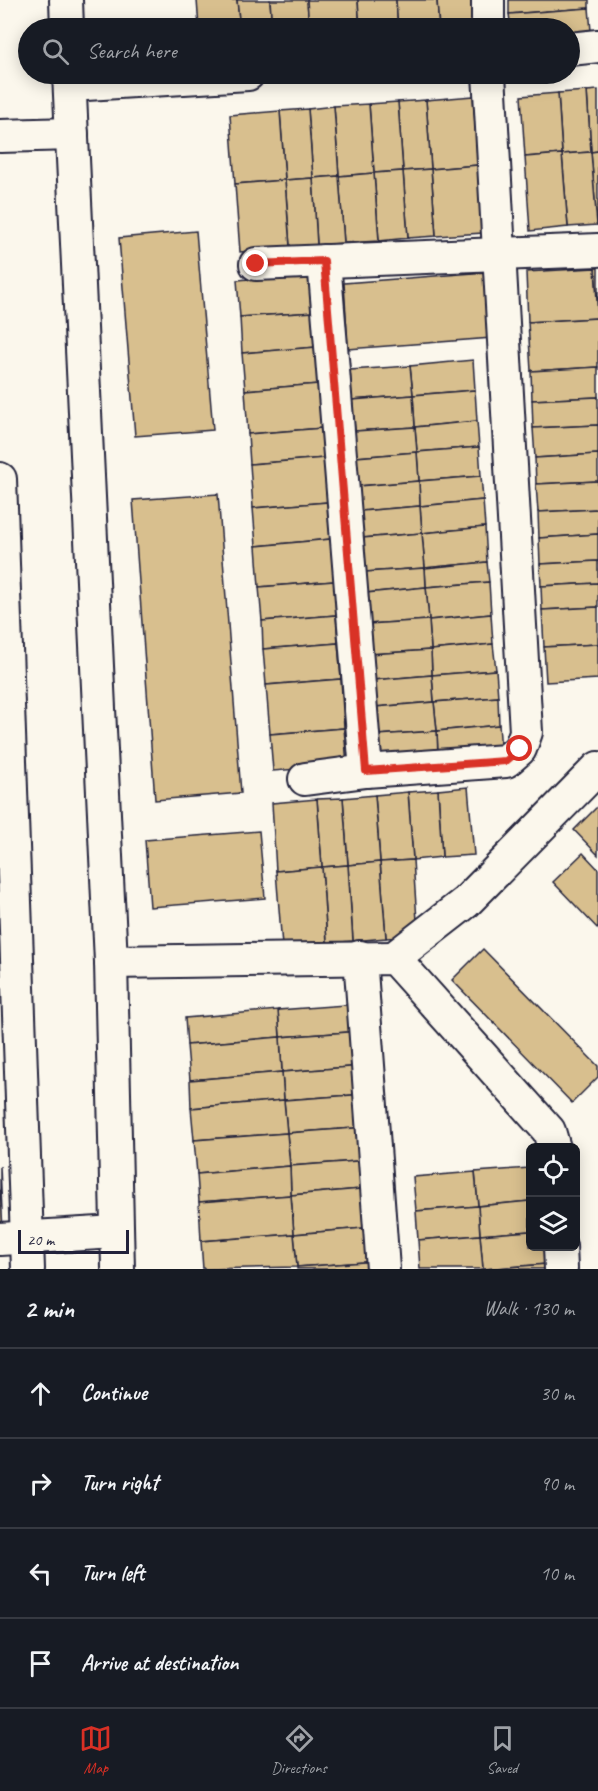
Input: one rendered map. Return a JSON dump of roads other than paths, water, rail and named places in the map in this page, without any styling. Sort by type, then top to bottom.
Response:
[{"type":"street","points":[[66,0],[67,18]]},
{"type":"street","points":[[488,0],[488,18]]},
{"type":"street","points":[[580,48],[598,46]]},
{"type":"street","points":[[69,84],[111,962],[118,1269]]},
{"type":"street","points":[[304,779],[366,771],[506,761],[520,749],[526,732],[490,84]]},
{"type":"street","points":[[0,136],[72,134]]},
{"type":"street","points":[[256,264],[598,250]]},
{"type":"street","points":[[324,261],[366,771]]},
{"type":"street","points":[[0,479],[13,1238],[28,1269]]},
{"type":"street","points":[[111,962],[394,958],[466,902],[598,768]]},
{"type":"street","points":[[360,957],[383,1269]]},
{"type":"street","points":[[394,958],[549,1131],[553,1143]]},
{"type":"street","points":[[13,1238],[116,1232]]},
{"type":"street","points":[[560,1251],[561,1269]]}]
